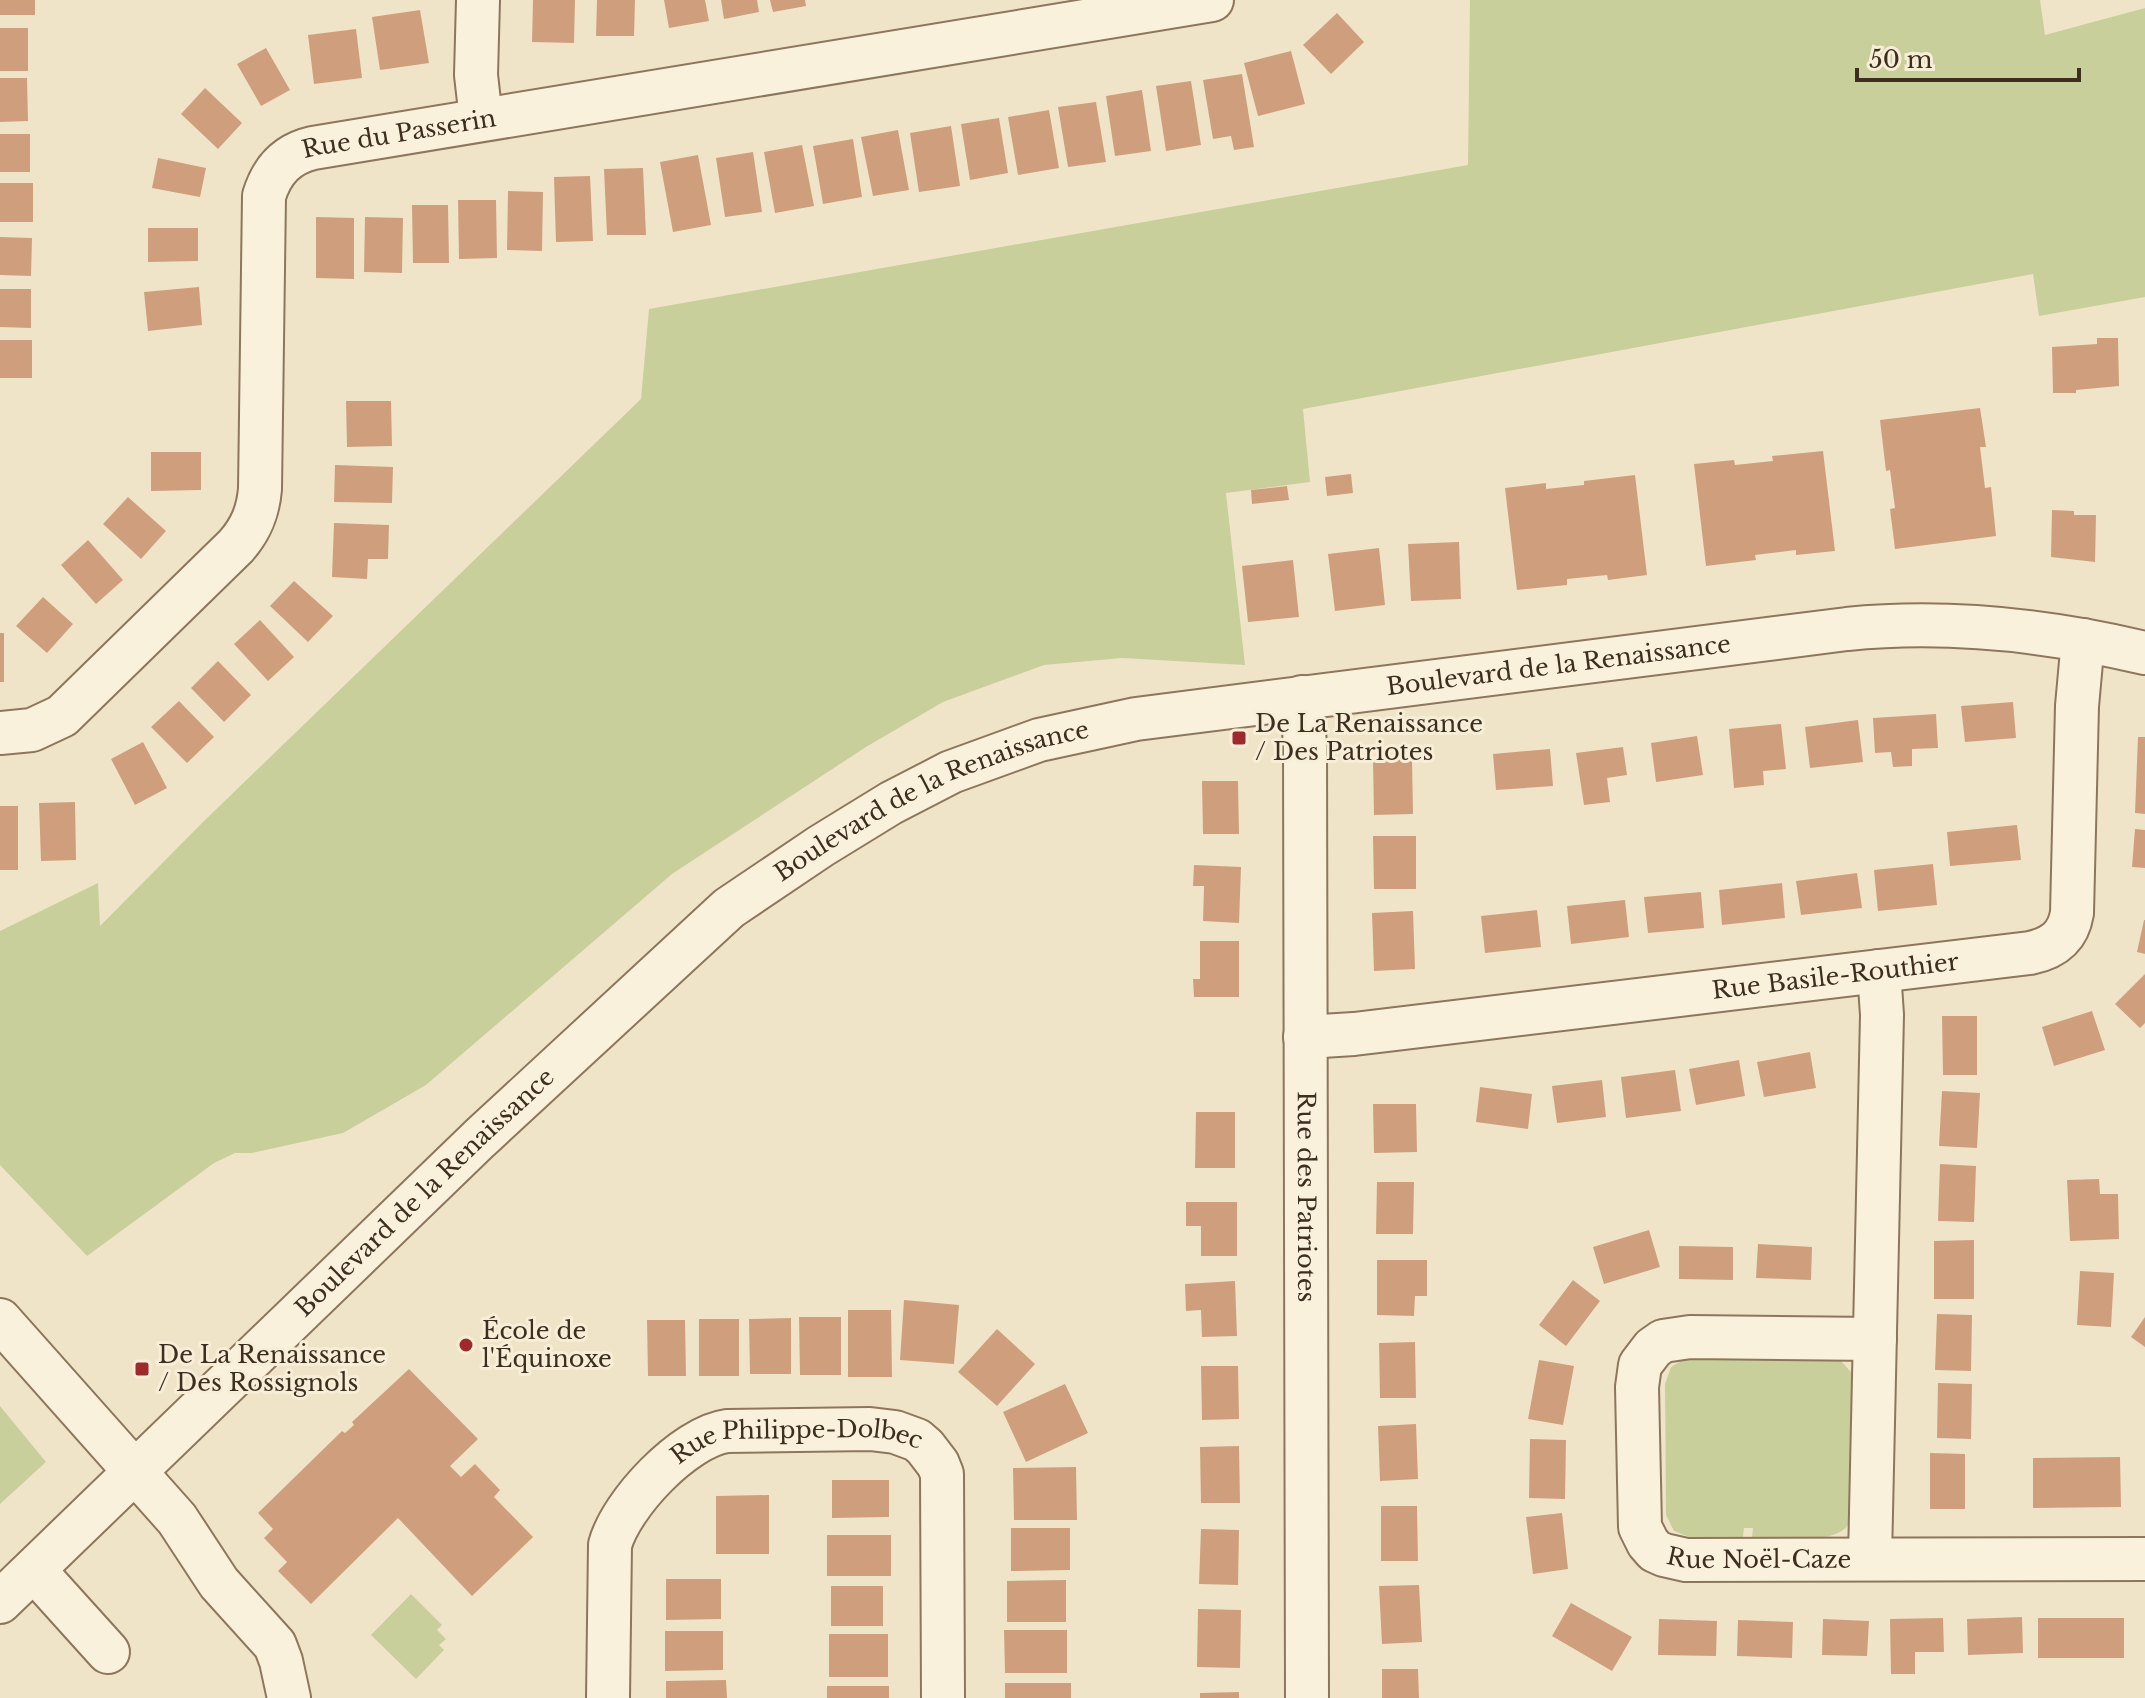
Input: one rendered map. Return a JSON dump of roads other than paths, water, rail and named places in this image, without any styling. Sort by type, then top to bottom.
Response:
[{"type":"street","points":[[478,0],[476,75],[481,119]]},
{"type":"street","name":"Rue du Passerin","points":[[0,733],[32,730],[62,716],[236,546],[253,520],[260,489],[263,206],[267,186],[278,168],[294,154],[313,148],[481,119],[1212,0]]},
{"type":"street","name":"Boulevard de la Renaissance","points":[[0,1602],[479,1139],[685,946],[729,908],[775,875],[891,803],[939,778],[1039,740],[1136,719],[1867,627],[1967,625],[2083,640],[2145,653]]},
{"type":"street","name":"Rue Basile-Routhier","points":[[1305,1037],[1354,1034],[2030,953],[2054,945],[2064,935],[2072,913],[2077,706],[2083,640]]},
{"type":"street","name":"Rue des Patriotes","points":[[1302,697],[1305,747],[1307,1698]]},
{"type":"street","name":"Rue Noël-Caze","points":[[1870,1558],[1882,1025],[1879,971]]},
{"type":"street","points":[[0,1320],[177,1519],[219,1583],[275,1645],[289,1698]]},
{"type":"street","name":"Rue Noël-Caze","points":[[1875,1339],[1674,1338],[1663,1341],[1646,1355],[1640,1365],[1637,1387],[1639,1517],[1643,1535],[1655,1551],[1686,1560],[2145,1559]]},
{"type":"street","name":"Rue Philippe-Dolbec","points":[[608,1698],[610,1545],[618,1522],[631,1503],[684,1451],[709,1435],[727,1431],[870,1429],[895,1432],[917,1440],[933,1455],[942,1474],[943,1698]]},
{"type":"street","points":[[34,1570],[108,1652]]},
{"type":"place","name":"De La Renaissance / Des Patriotes","points":[[1239,738]]},
{"type":"place","name":"École de l'Équinoxe","points":[[466,1345]]},
{"type":"place","name":"De La Renaissance / Des Rossignols","points":[[142,1369]]}]
